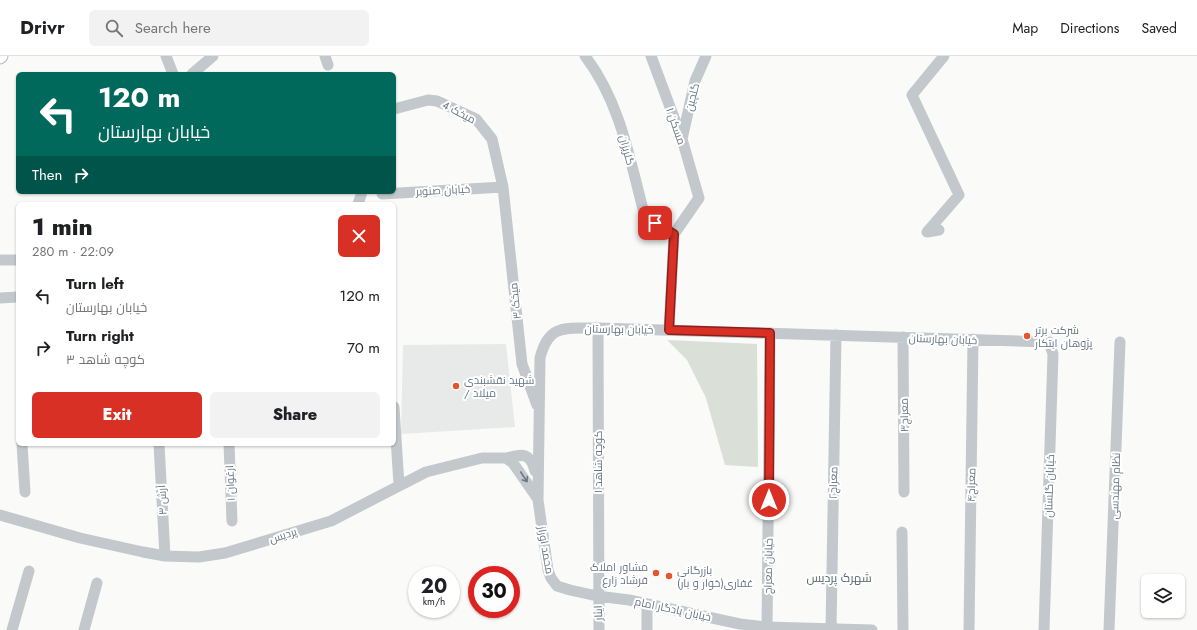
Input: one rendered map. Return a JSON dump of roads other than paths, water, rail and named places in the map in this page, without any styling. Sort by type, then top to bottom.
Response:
[{"type":"street","points":[[166,56],[172,72]]},
{"type":"street","points":[[194,72],[213,56]]},
{"type":"street","name":"گلریزان","points":[[585,56],[596,71],[617,112],[645,217],[674,234]]},
{"type":"street","name":"مسکن ۱","points":[[651,56],[682,140],[699,198],[674,234]]},
{"type":"street","name":"گلچین","points":[[682,140],[695,81],[706,56]]},
{"type":"street","points":[[939,230],[927,232],[959,196],[912,95],[944,56]]},
{"type":"street","name":"میخک 4","points":[[396,108],[428,100],[437,101],[476,119],[492,139],[504,187]]},
{"type":"street","name":"خیابان صنوبر","points":[[382,197],[504,187]]},
{"type":"street","name":"میخک ۳","points":[[504,187],[522,364],[539,411]]},
{"type":"street","points":[[669,330],[674,234]]},
{"type":"street","points":[[0,260],[16,260]]},
{"type":"street","points":[[0,298],[16,297]]},
{"type":"street","name":"خیابان بهارستان","points":[[538,500],[537,480],[540,358],[544,344],[550,335],[562,329],[598,328],[1049,342]]},
{"type":"street","name":"کوچه شاهد ۱","points":[[597,596],[598,328]]},
{"type":"street","name":"خیابان معراج","points":[[767,628],[770,333]]},
{"type":"street","name":"معراج۲","points":[[831,629],[836,335]]},
{"type":"street","name":"معراج۳","points":[[903,337],[904,492]]},
{"type":"street","name":"معراج۴","points":[[969,630],[973,340]]},
{"type":"street","name":"خیابان گلستان","points":[[1044,630],[1053,354],[1049,342]]},
{"type":"street","name":"نظام مهندسی","points":[[1109,630],[1120,342]]},
{"type":"street","points":[[396,438],[399,485]]},
{"type":"street","points":[[22,446],[25,492]]},
{"type":"street","name":"آرش ۳","points":[[159,446],[165,556]]},
{"type":"street","name":"ارغوان ۱","points":[[228,446],[232,521]]},
{"type":"street","name":"پردیس","points":[[0,515],[80,538],[165,556],[198,558],[225,553],[315,526],[355,509],[426,472],[445,466],[482,458],[506,458],[518,455],[531,459],[537,480]]},
{"type":"street","points":[[506,458],[519,469],[538,500]]},
{"type":"street","name":"محمد اوراز","points":[[538,500],[551,578],[557,586],[570,590]]},
{"type":"street","points":[[902,532],[902,630]]},
{"type":"street","points":[[12,630],[30,571]]},
{"type":"street","points":[[84,630],[97,584]]},
{"type":"street","name":"خیابان یادگار امام","points":[[570,590],[767,628],[872,630]]},
{"type":"street","name":"ایثار","points":[[597,596],[599,630]]},
{"type":"street","points":[[647,604],[647,630]]},
{"type":"place","name":"شرکت برتر پژوهان ابتکار","points":[[1027,336]]},
{"type":"place","name":"شهید نقشبندی / میلاد","points":[[456,386]]},
{"type":"place","name":"مشاور املاک فرشاد زارع","points":[[656,573]]},
{"type":"place","name":"بازرگانی غفاری(خوار و بار)","points":[[669,576]]},
{"type":"district","name":"شهرک پردیس","points":[[839,578]]}]
